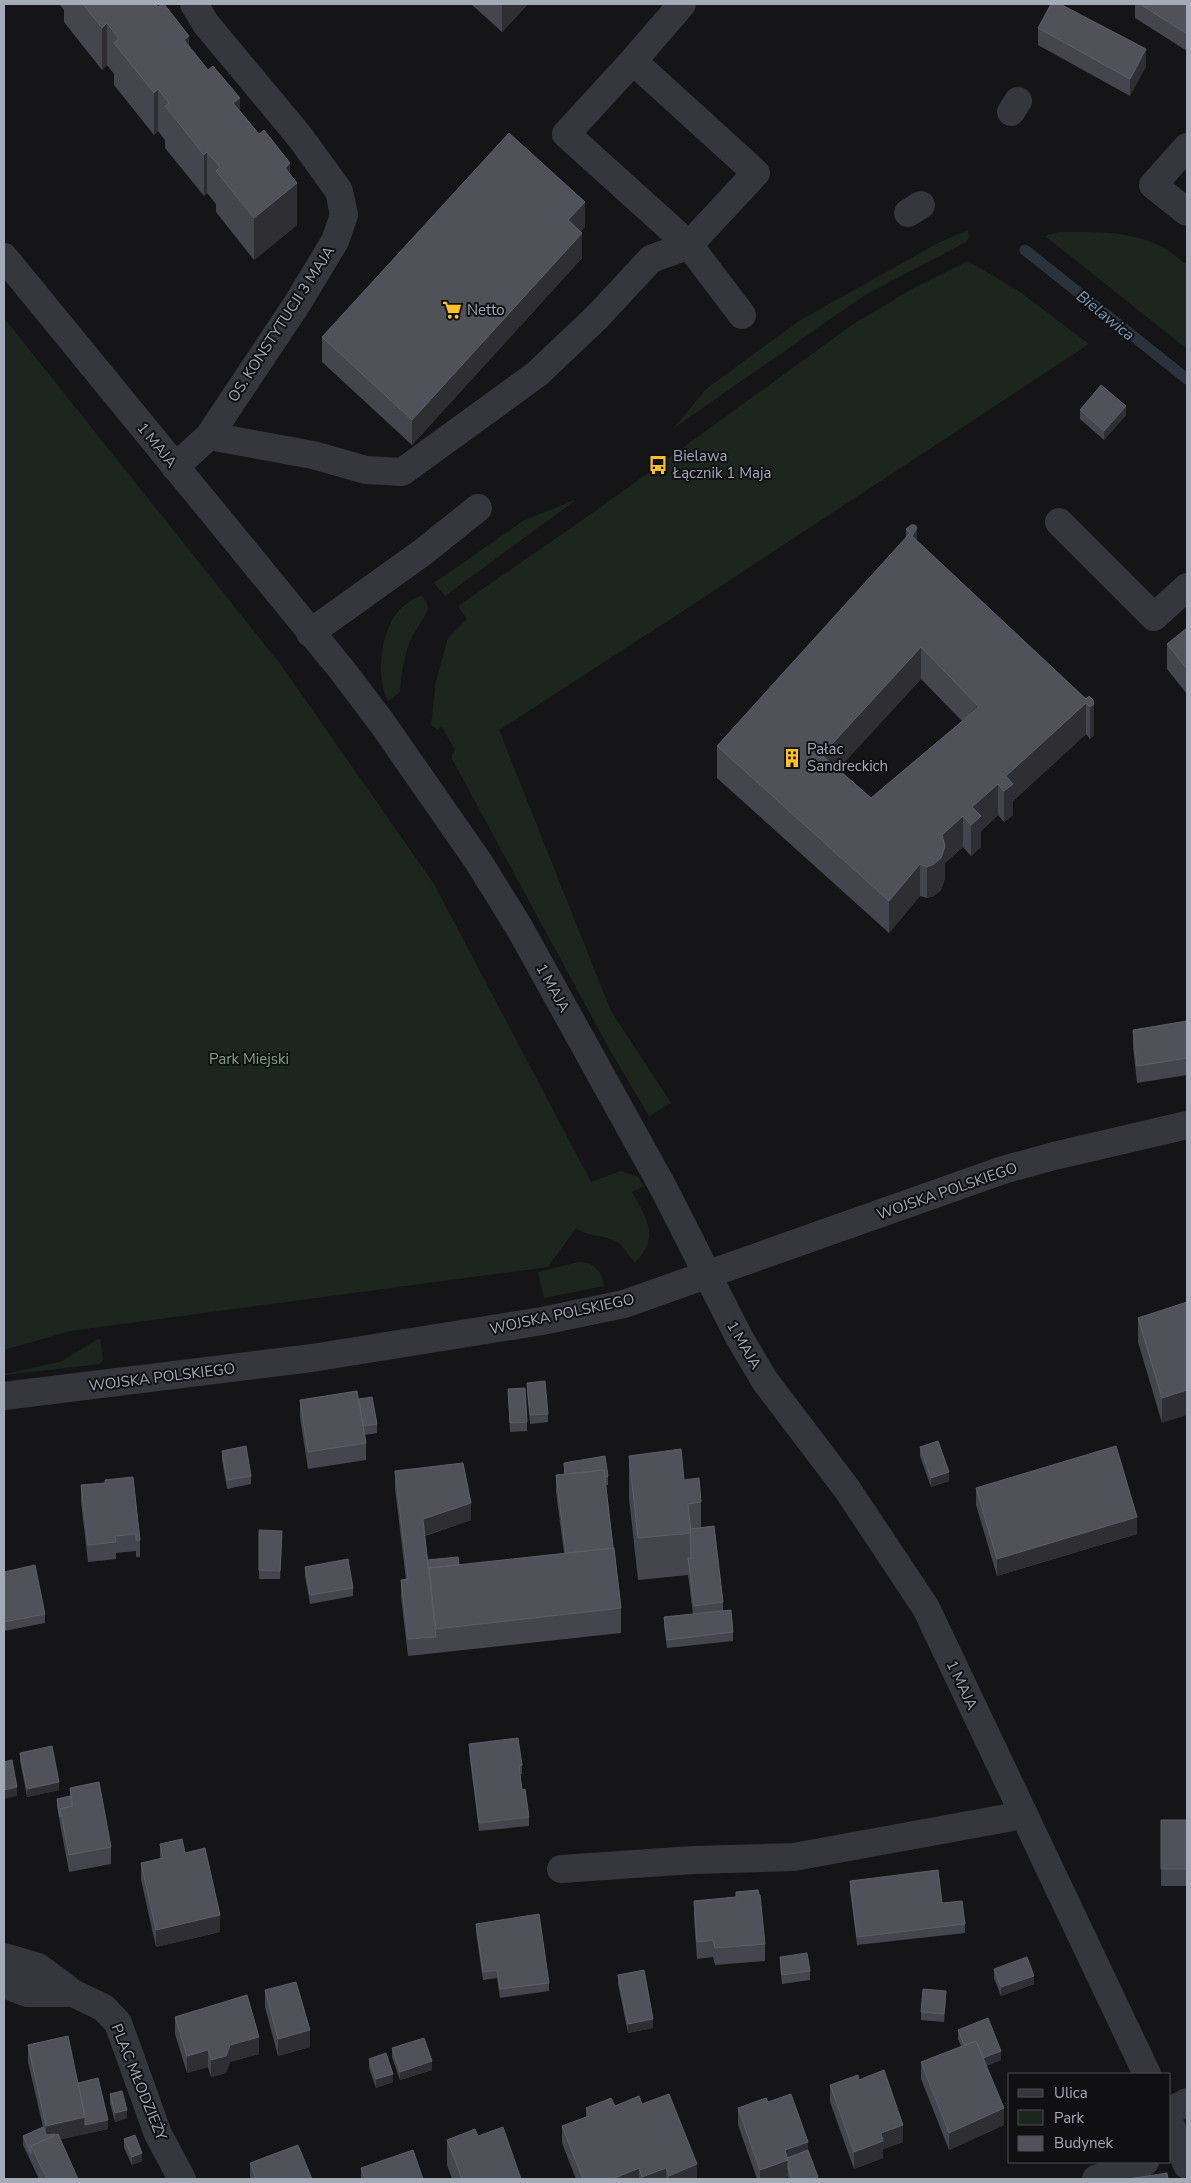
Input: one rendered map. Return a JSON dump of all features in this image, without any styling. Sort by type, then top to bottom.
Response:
[{"type":"street","name":"OS. KONSTYTUCJI 3 MAJA","points":[[175,467],[208,436],[297,304],[335,241],[344,215],[339,192],[300,137],[206,24],[194,4]]},
{"type":"street","points":[[682,4],[566,134],[689,245],[742,315]]},
{"type":"street","points":[[208,436],[313,455],[366,470],[402,472],[537,374],[596,317],[651,259],[689,245],[756,173],[633,61]]},
{"type":"street","points":[[1187,146],[1153,185],[1187,212]]},
{"type":"street","name":"1 MAJA","points":[[4,257],[342,670],[382,723],[500,894],[625,1118],[739,1337],[765,1381],[847,1490],[926,1608],[1147,2073]]},
{"type":"street","points":[[310,633],[423,552],[478,508]]},
{"type":"street","points":[[1059,522],[1154,617],[1187,587]]},
{"type":"street","name":"WOJSKA POLSKIEGO","points":[[4,1396],[312,1358],[542,1321],[624,1304],[1003,1170],[1187,1125]]},
{"type":"street","points":[[561,1869],[693,1860],[794,1856],[1024,1815]]},
{"type":"street","name":"PLAC MŁODZIEŻY","points":[[4,1957],[38,1967],[73,1993],[104,2008],[118,2023],[158,2134],[182,2179]]},
{"type":"street","points":[[4,1984],[27,1993],[73,1993]]},
{"type":"street","points":[[1171,2110],[1187,2102]]},
{"type":"street","points":[[1096,2179],[1142,2163]]},
{"type":"green space","points":[[968,230],[969,238],[966,242],[865,295],[674,428],[706,389],[799,321],[938,243]]},
{"type":"green space","points":[[1059,232],[1112,233],[1138,237],[1162,247],[1187,265],[1187,349],[1045,236]]},
{"type":"green space","points":[[968,261],[1020,292],[1089,344],[499,730],[611,1011],[671,1103],[649,1116],[611,1052],[452,759],[452,754],[455,750],[442,727],[437,729],[431,725],[436,681],[448,638],[467,619],[458,606],[601,507],[852,325],[912,289]]},
{"type":"green space","name":"Park Miejski","points":[[4,318],[281,665],[434,884],[591,1182],[621,1171],[638,1177],[644,1186],[632,1192],[646,1219],[649,1236],[643,1254],[635,1263],[622,1246],[615,1241],[576,1228],[548,1267],[70,1331],[4,1350]]},
{"type":"green space","points":[[577,499],[445,596],[434,583],[523,521]]},
{"type":"green space","points":[[421,595],[426,601],[428,608],[409,645],[403,665],[400,692],[388,701],[384,691],[381,669],[386,634],[396,614]]},
{"type":"green space","points":[[584,1262],[596,1268],[604,1286],[544,1298],[538,1272]]},
{"type":"green space","points":[[100,1338],[103,1360],[100,1364],[4,1375],[60,1362]]},
{"type":"building","points":[[83,4],[156,4],[158,7],[164,4],[189,36],[184,40],[208,70],[213,66],[240,98],[233,103],[259,134],[264,130],[290,163],[285,168],[297,183],[254,218],[216,171],[220,167],[207,152],[204,155],[165,106],[169,103],[158,89],[154,93],[114,43],[119,39],[107,23],[102,28]]},
{"type":"building","points":[[1051,4],[1060,4],[1146,49],[1130,79],[1038,28]]},
{"type":"building","points":[[1140,4],[1187,4],[1187,34]]},
{"type":"building","name":"Netto","points":[[509,133],[585,202],[568,220],[582,233],[412,420],[322,337]]},
{"type":"building","points":[[1101,385],[1126,406],[1104,431],[1080,410]]},
{"type":"building","name":"Pałac Sandreckich","points":[[911,525],[915,525],[917,528],[912,536],[1086,699],[1089,696],[1094,704],[1090,707],[1086,703],[1006,776],[1013,784],[1004,791],[998,784],[972,807],[981,816],[971,825],[963,816],[942,835],[945,846],[941,858],[927,867],[920,864],[889,901],[717,746],[910,533],[906,529]],"holes":[[[921,647],[979,707],[871,798],[822,755]]]},
{"type":"building","points":[[1187,628],[1187,669],[1167,644]]},
{"type":"building","points":[[1187,1021],[1187,1058],[1137,1066],[1133,1030]]},
{"type":"building","points":[[1187,1302],[1187,1390],[1162,1398],[1138,1318]]},
{"type":"building","points":[[545,1381],[548,1414],[530,1415],[527,1383]]},
{"type":"building","points":[[525,1388],[527,1422],[510,1423],[508,1389]]},
{"type":"building","points":[[357,1391],[366,1443],[308,1452],[300,1400]]},
{"type":"building","points":[[372,1397],[377,1424],[363,1426],[359,1399]]},
{"type":"building","points":[[938,1441],[949,1472],[931,1478],[920,1447]]},
{"type":"building","points":[[246,1446],[251,1476],[227,1480],[222,1451]]},
{"type":"building","points":[[1116,1446],[1137,1517],[997,1559],[976,1488]]},
{"type":"building","points":[[681,1449],[684,1480],[699,1478],[701,1502],[688,1504],[691,1533],[638,1538],[629,1456]]},
{"type":"building","points":[[605,1456],[608,1476],[605,1477],[604,1470],[565,1474],[564,1463]]},
{"type":"building","points":[[463,1463],[471,1503],[423,1519],[436,1637],[408,1639],[401,1580],[408,1579],[395,1471]]},
{"type":"building","points":[[604,1470],[613,1548],[566,1553],[556,1475]]},
{"type":"building","points":[[133,1477],[140,1540],[136,1540],[136,1534],[115,1536],[116,1542],[88,1545],[81,1485],[105,1483],[105,1480]]},
{"type":"building","points":[[714,1526],[723,1602],[694,1606],[688,1558],[691,1558],[690,1529]]},
{"type":"building","points":[[259,1530],[282,1531],[280,1571],[259,1570]]},
{"type":"building","points":[[614,1548],[621,1608],[436,1629],[429,1568]]},
{"type":"building","points":[[458,1557],[459,1565],[429,1568],[429,1574],[427,1560]]},
{"type":"building","points":[[348,1559],[353,1588],[310,1595],[305,1567]]},
{"type":"building","points":[[35,1565],[45,1614],[4,1622],[4,1572]]},
{"type":"building","points":[[731,1610],[733,1632],[667,1640],[664,1617]]},
{"type":"building","points":[[518,1738],[522,1765],[519,1766],[522,1790],[525,1789],[529,1817],[479,1823],[469,1744]]},
{"type":"building","points":[[52,1746],[59,1782],[27,1789],[20,1753]]},
{"type":"building","points":[[12,1760],[17,1787],[4,1790],[4,1762]]},
{"type":"building","points":[[99,1782],[111,1847],[69,1855],[60,1809],[73,1806],[70,1788]]},
{"type":"building","points":[[70,1796],[72,1806],[60,1809],[60,1817],[57,1799]]},
{"type":"building","points":[[1161,1820],[1187,1820],[1187,1869],[1161,1869]]},
{"type":"building","points":[[182,1839],[185,1853],[205,1848],[220,1915],[156,1930],[141,1863],[163,1858],[160,1844]]},
{"type":"building","points":[[938,1870],[942,1903],[962,1901],[965,1924],[857,1937],[850,1881]]},
{"type":"building","points":[[758,1890],[765,1944],[715,1948],[713,1940],[697,1942],[694,1901],[736,1897],[736,1892]]},
{"type":"building","points":[[539,1914],[549,1983],[500,1989],[497,1970],[483,1972],[476,1924]]},
{"type":"building","points":[[807,1953],[810,1971],[782,1975],[780,1957]]},
{"type":"building","points":[[1027,1957],[1034,1976],[1001,1987],[994,1969]]},
{"type":"building","points":[[644,1970],[653,2019],[628,2024],[618,1975]]},
{"type":"building","points":[[296,1982],[310,2030],[278,2039],[265,1990]]},
{"type":"building","points":[[923,1989],[946,1991],[944,2014],[921,2012]]},
{"type":"building","points":[[247,1995],[259,2037],[230,2045],[226,2056],[211,2060],[208,2050],[187,2056],[175,2017]]},
{"type":"building","points":[[988,2018],[1001,2051],[983,2058],[976,2041],[964,2045],[958,2030]]},
{"type":"building","points":[[68,2036],[85,2117],[46,2126],[28,2045]]},
{"type":"building","points":[[424,2038],[432,2061],[400,2072],[392,2048]]},
{"type":"building","points":[[976,2041],[1004,2108],[949,2133],[921,2062]]},
{"type":"building","points":[[386,2053],[393,2074],[376,2079],[369,2059]]},
{"type":"building","points":[[884,2070],[903,2125],[881,2133],[883,2141],[854,2152],[830,2085],[858,2075],[859,2080]]},
{"type":"building","points":[[98,2078],[108,2120],[85,2125],[78,2083]]},
{"type":"building","points":[[122,2091],[127,2110],[115,2113],[110,2094]]},
{"type":"building","points":[[669,2094],[697,2164],[669,2176],[666,2168],[642,2177],[639,2168],[615,2179],[583,2179],[562,2126],[589,2116],[586,2108],[611,2098],[615,2106],[639,2096],[642,2104]]},
{"type":"building","points":[[791,2094],[808,2142],[785,2150],[788,2160],[760,2170],[738,2108],[766,2098],[768,2102]]},
{"type":"building","points":[[43,2127],[46,2135],[55,2135],[31,2146],[31,2154],[23,2136]]},
{"type":"building","points":[[503,2127],[521,2179],[462,2179],[447,2140],[475,2129],[478,2136]]},
{"type":"building","points":[[58,2134],[78,2179],[47,2179],[31,2146]]},
{"type":"building","points":[[135,2135],[142,2153],[132,2157],[124,2139]]},
{"type":"building","points":[[298,2145],[312,2179],[256,2179],[250,2163]]},
{"type":"building","points":[[413,2150],[423,2179],[365,2179],[361,2168]]},
{"type":"building","points":[[808,2150],[818,2177],[792,2179],[788,2169],[787,2158]]},
{"type":"building","points":[[1167,2173],[1168,2179],[1128,2179]]},
{"type":"waterway","name":"Bielawica","points":[[1025,250],[1187,379]]},
{"type":"place","name":"Netto","points":[[452,310]]},
{"type":"place","name":"Bielawa Łącznik 1 Maja","points":[[658,465]]},
{"type":"place","name":"Pałac Sandreckich","points":[[792,758]]}]
